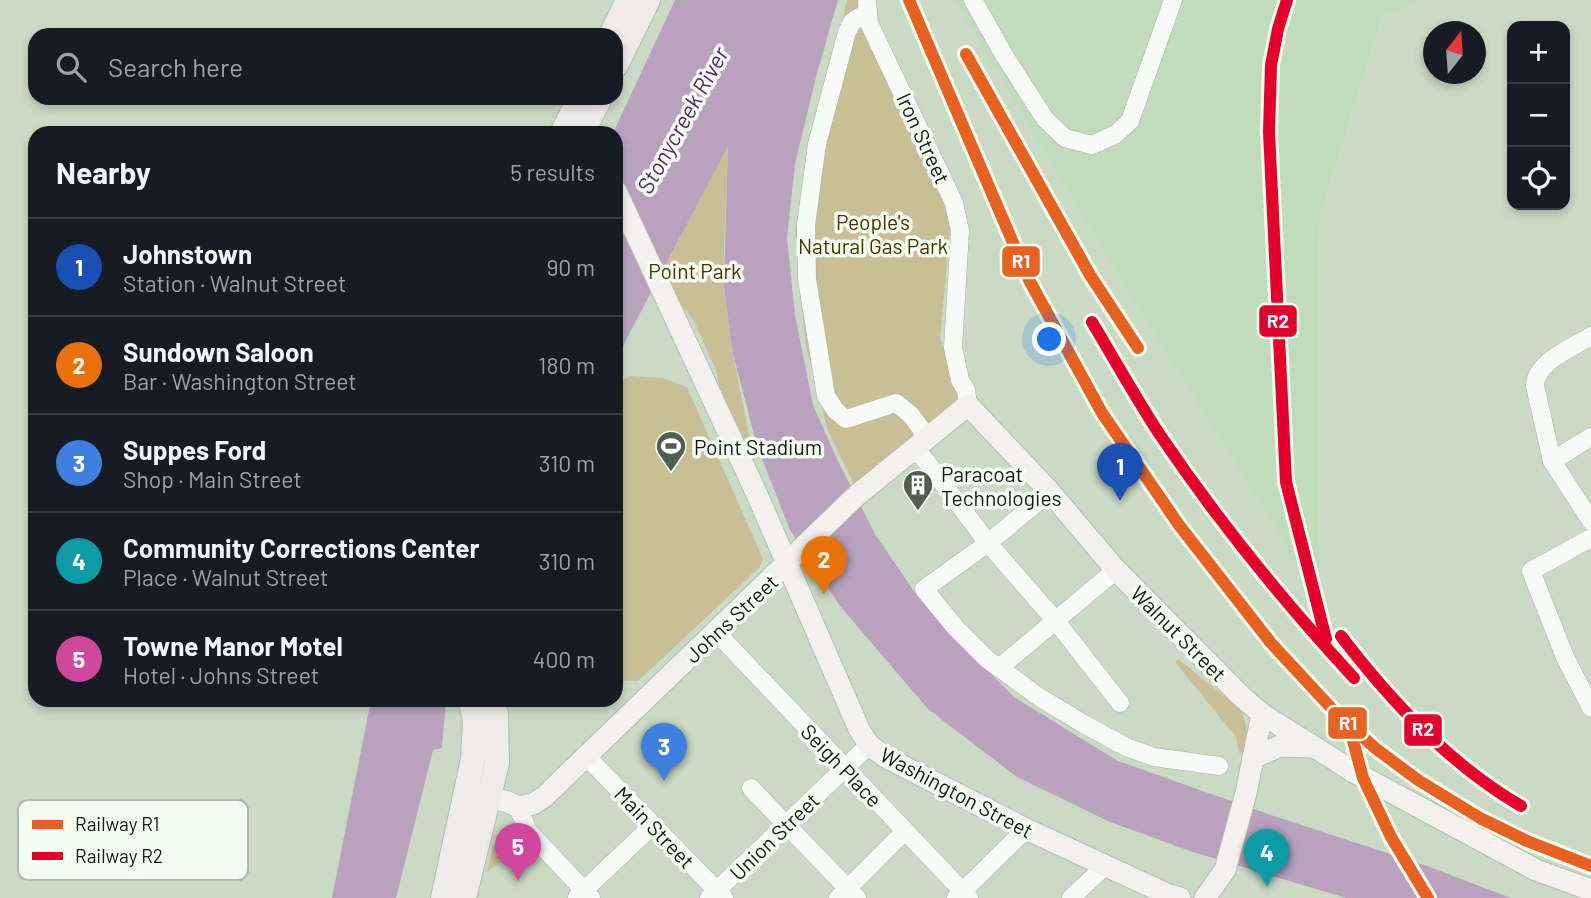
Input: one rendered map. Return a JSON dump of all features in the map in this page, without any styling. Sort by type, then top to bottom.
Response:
[{"type":"highway","points":[[614,28],[628,0]]},
{"type":"highway","points":[[623,51],[648,0]]},
{"type":"highway","points":[[578,123],[594,105]]},
{"type":"highway","points":[[460,897],[477,793],[473,759],[475,719],[472,707]]},
{"type":"highway","points":[[477,793],[497,763],[498,744],[494,707]]},
{"type":"main road","name":"Washington Street","points":[[623,206],[755,490],[793,559],[859,729],[869,745],[887,758],[1026,829],[1180,898]]},
{"type":"main road","name":"Johns Street","points":[[518,807],[533,804],[544,797],[856,496],[968,405]]},
{"type":"main road","name":"Walnut Street","points":[[968,405],[1050,492],[1116,570],[1262,714],[1354,772],[1536,870],[1591,890]]},
{"type":"main road","points":[[1205,898],[1225,870],[1246,793],[1262,714]]},
{"type":"main road","points":[[1253,758],[1280,746],[1315,747]]},
{"type":"main road","points":[[477,793],[518,807]]},
{"type":"street","points":[[973,0],[1045,119],[1065,138],[1092,145],[1116,134],[1130,121],[1173,0]]},
{"type":"street","points":[[867,6],[852,22],[847,32],[817,144],[806,225],[807,279],[826,396],[836,411],[846,419],[896,403],[911,415],[921,442],[988,543],[1055,620],[1120,703]]},
{"type":"street","name":"Iron Street","points":[[867,6],[869,23],[954,203],[960,231],[953,348],[968,405]]},
{"type":"street","points":[[1591,336],[1545,365],[1535,378],[1552,461],[1591,521]]},
{"type":"street","points":[[1552,461],[1591,437]]},
{"type":"street","points":[[1050,492],[988,543],[924,589],[955,627],[999,668],[1051,704],[1126,747],[1154,757],[1219,766]]},
{"type":"street","points":[[1591,538],[1531,571],[1564,657],[1591,708]]},
{"type":"street","points":[[999,668],[1116,570]]},
{"type":"street","name":"Seigh Place","points":[[716,632],[905,831],[962,896]]},
{"type":"street","name":"Union Street","points":[[717,895],[869,745]]},
{"type":"street","name":"Main Street","points":[[585,755],[717,895]]},
{"type":"street","points":[[751,788],[847,895],[905,831]]},
{"type":"street","points":[[518,807],[528,831],[584,895],[653,825]]},
{"type":"street","points":[[962,896],[1026,829]]},
{"type":"street","points":[[1071,898],[1105,866]]},
{"type":"shaded area","points":[[954,0],[1420,0],[1381,18],[1319,217],[1317,594],[1114,268]]},
{"type":"green space","name":"People's Natural Gas Park","points":[[847,0],[861,0],[926,151],[951,219],[940,339],[963,394],[854,484],[828,431],[805,342],[795,229]]},
{"type":"green space","name":"Point Park","points":[[728,144],[723,279],[733,354],[753,455],[720,391],[716,370],[693,319],[680,304],[665,267]]},
{"type":"green space","name":"Point Stadium","points":[[632,376],[663,378],[687,387],[763,559],[760,567],[638,681],[623,680],[623,379]]},
{"type":"green space","points":[[1178,659],[1239,708],[1246,730],[1243,752],[1239,753],[1236,737],[1175,662]]},
{"type":"green space","points":[[518,825],[528,835],[519,843],[494,837]]},
{"type":"green space","points":[[496,844],[518,849],[487,872],[493,846]]},
{"type":"water","name":"Stonycreek River","points":[[675,0],[838,0],[795,164],[787,238],[795,315],[813,405],[875,534],[913,590],[1014,697],[1118,761],[1427,866],[1511,898],[1346,898],[1193,852],[1110,822],[1017,777],[928,709],[840,606],[790,530],[757,446],[733,354],[723,279],[724,283],[728,146],[623,346],[623,126],[616,126]]},
{"type":"water","points":[[370,707],[445,707],[442,748],[433,750],[396,898],[332,898]]},
{"type":"railway","points":[[909,0],[1029,280],[1102,413],[1179,525],[1271,643],[1334,711],[1375,748],[1418,780],[1480,818],[1527,841],[1591,866]]},
{"type":"railway","points":[[1287,0],[1271,65],[1269,132],[1286,482],[1309,572]]},
{"type":"railway","points":[[1356,752],[1369,791],[1428,898]]},
{"type":"rail line","name":"R1","points":[[909,0],[1029,280],[1102,413],[1179,525],[1271,643],[1334,711],[1375,748],[1418,780],[1480,818],[1527,841],[1591,866]]},
{"type":"rail line","name":"R2","points":[[1287,0],[1271,65],[1269,132],[1286,482],[1326,639]]},
{"type":"rail line","name":"R1","points":[[966,54],[1090,275],[1138,348]]},
{"type":"rail line","name":"R2","points":[[1092,322],[1158,432],[1203,496],[1276,589],[1354,678]]},
{"type":"rail line","name":"R2","points":[[1341,636],[1380,684],[1423,730],[1470,771],[1521,806]]},
{"type":"rail line","name":"R1","points":[[1348,722],[1363,778],[1391,837],[1428,898]]},
{"type":"place","name":"Point Stadium","points":[[671,473]]},
{"type":"place","name":"Johnstown","points":[[1120,501]]},
{"type":"place","name":"Paracoat Technologies","points":[[918,512]]},
{"type":"place","name":"Sundown Saloon","points":[[824,594]]},
{"type":"place","name":"Suppes Ford","points":[[664,781]]},
{"type":"place","name":"Towne Manor Motel","points":[[518,881]]},
{"type":"place","name":"Community Corrections Center","points":[[1267,887]]}]
